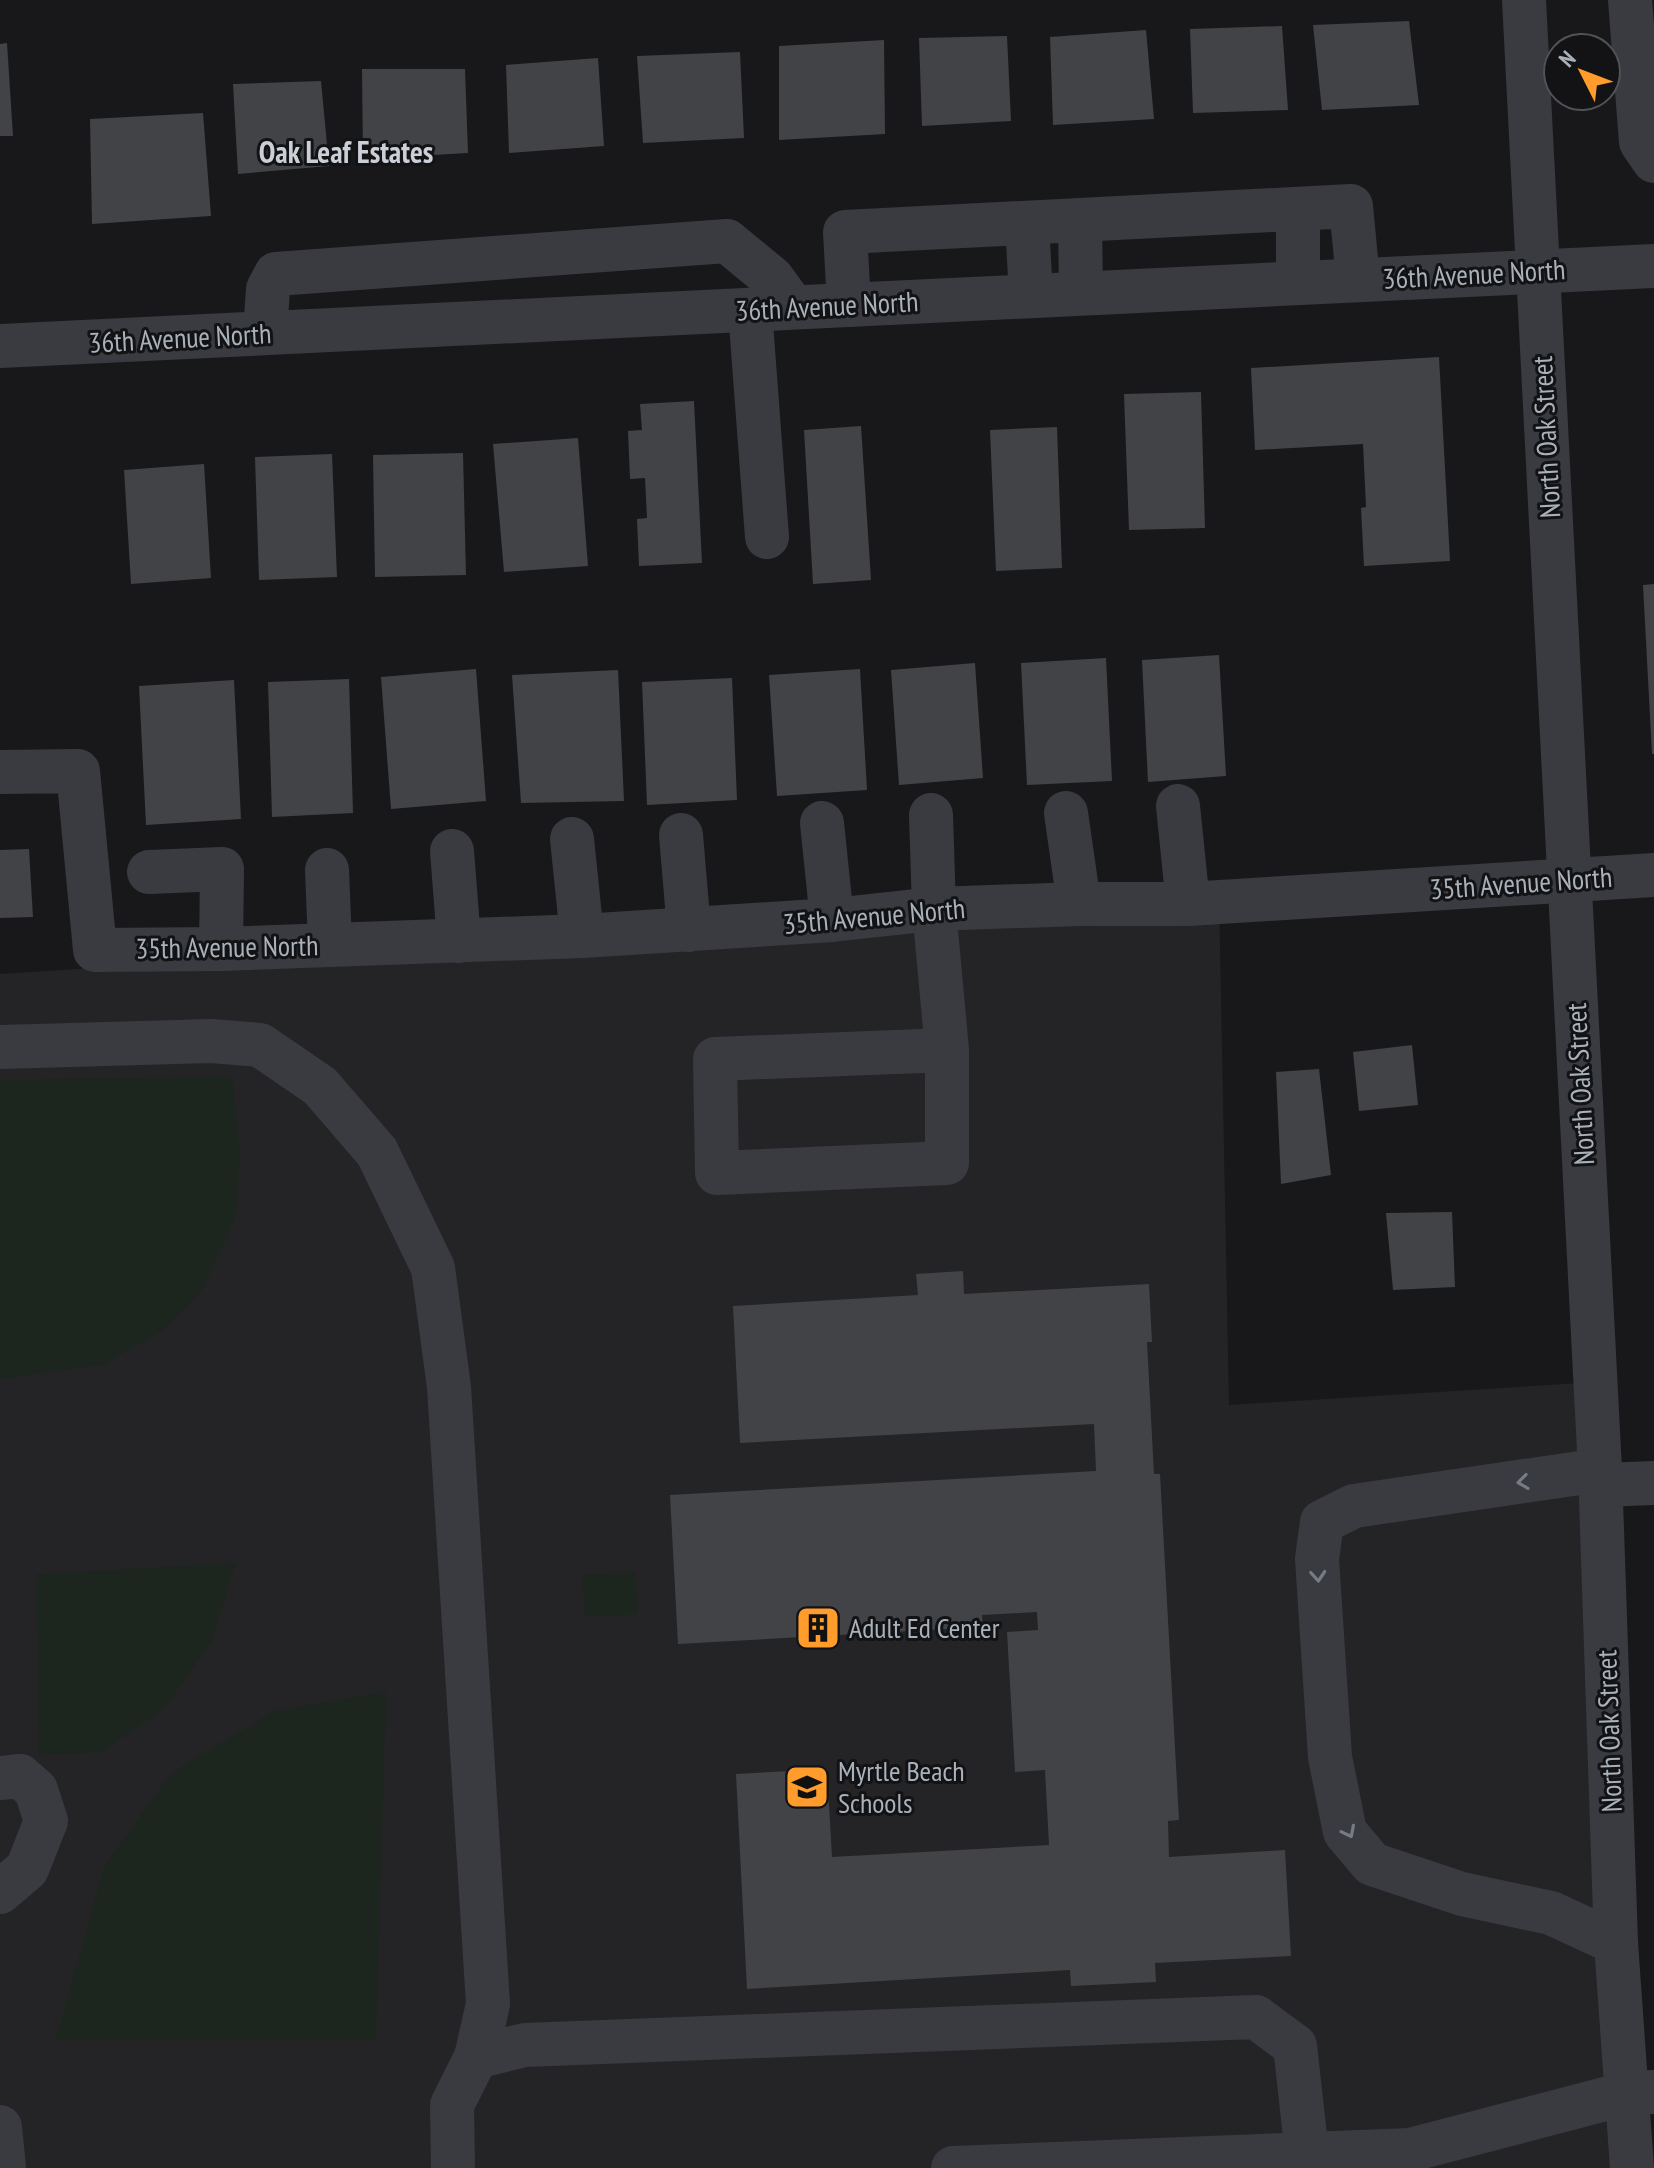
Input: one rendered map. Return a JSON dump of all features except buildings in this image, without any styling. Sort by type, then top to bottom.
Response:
[{"type":"street","name":"North Oak Street","points":[[1524,0],[1600,1478],[1616,1943],[1641,2093],[1632,2168]]},
{"type":"street","points":[[1630,0],[1641,142],[1654,161]]},
{"type":"street","points":[[849,305],[845,232],[1351,206],[1358,280]]},
{"type":"street","points":[[1298,209],[1298,283]]},
{"type":"street","points":[[1080,220],[1081,293]]},
{"type":"street","points":[[1027,223],[1031,296]]},
{"type":"street","points":[[265,333],[268,289],[276,274],[727,241],[772,278],[793,307]]},
{"type":"street","points":[[529,257],[533,320]]},
{"type":"street","points":[[486,260],[487,322]]},
{"type":"street","name":"36th Avenue North","points":[[0,346],[1654,266]]},
{"type":"street","points":[[750,310],[767,537]]},
{"type":"street","name":"35th Avenue North","points":[[0,772],[78,771],[95,950],[221,949],[582,936],[832,920],[934,909],[1188,904],[1654,875]]},
{"type":"street","points":[[1178,806],[1188,904]]},
{"type":"street","points":[[1066,813],[1079,904]]},
{"type":"street","points":[[931,815],[934,909],[947,1050],[947,1163],[717,1173],[715,1059],[947,1050]]},
{"type":"street","points":[[822,823],[832,920]]},
{"type":"street","points":[[681,835],[689,930]]},
{"type":"street","points":[[572,839],[582,936]]},
{"type":"street","points":[[452,851],[459,941]]},
{"type":"street","points":[[149,872],[222,869],[221,949]]},
{"type":"street","points":[[327,870],[330,945]]},
{"type":"street","points":[[0,1047],[211,1041],[260,1045],[320,1086],[377,1152],[433,1268],[449,1387],[488,2004],[476,2057],[452,2105],[453,2168]]},
{"type":"street","points":[[1616,1943],[1551,1913],[1462,1894],[1372,1864],[1345,1832],[1330,1757],[1317,1559],[1322,1522],[1354,1506],[1600,1478],[1654,1483]]},
{"type":"street","points":[[0,1778],[20,1776],[36,1790],[46,1821],[27,1869],[0,1893]]},
{"type":"street","points":[[476,2057],[525,2045],[1256,2017],[1295,2046],[1307,2154]]},
{"type":"street","points":[[953,2168],[1307,2154],[1410,2159],[1641,2093]]},
{"type":"street","points":[[0,2127],[4,2168]]},
{"type":"shaded area","name":"Myrtle Beach Schools","points":[[1219,895],[1229,1405],[1596,1382],[1633,2168],[0,2168],[0,974]]},
{"type":"shaded area","points":[[232,1076],[240,1151],[236,1216],[202,1291],[161,1332],[102,1365],[0,1379],[0,1080]]},
{"type":"shaded area","points":[[236,1563],[211,1642],[165,1708],[101,1752],[39,1755],[36,1574]]},
{"type":"shaded area","points":[[635,1572],[638,1614],[585,1617],[582,1575]]},
{"type":"shaded area","points":[[386,1692],[376,2040],[56,2039],[104,1867],[171,1773],[274,1711]]},
{"type":"place","name":"Adult Ed Center","points":[[818,1628]]},
{"type":"place","name":"Myrtle Beach Schools","points":[[807,1787]]},
{"type":"district","name":"Oak Leaf Estates","points":[[346,153]]}]
